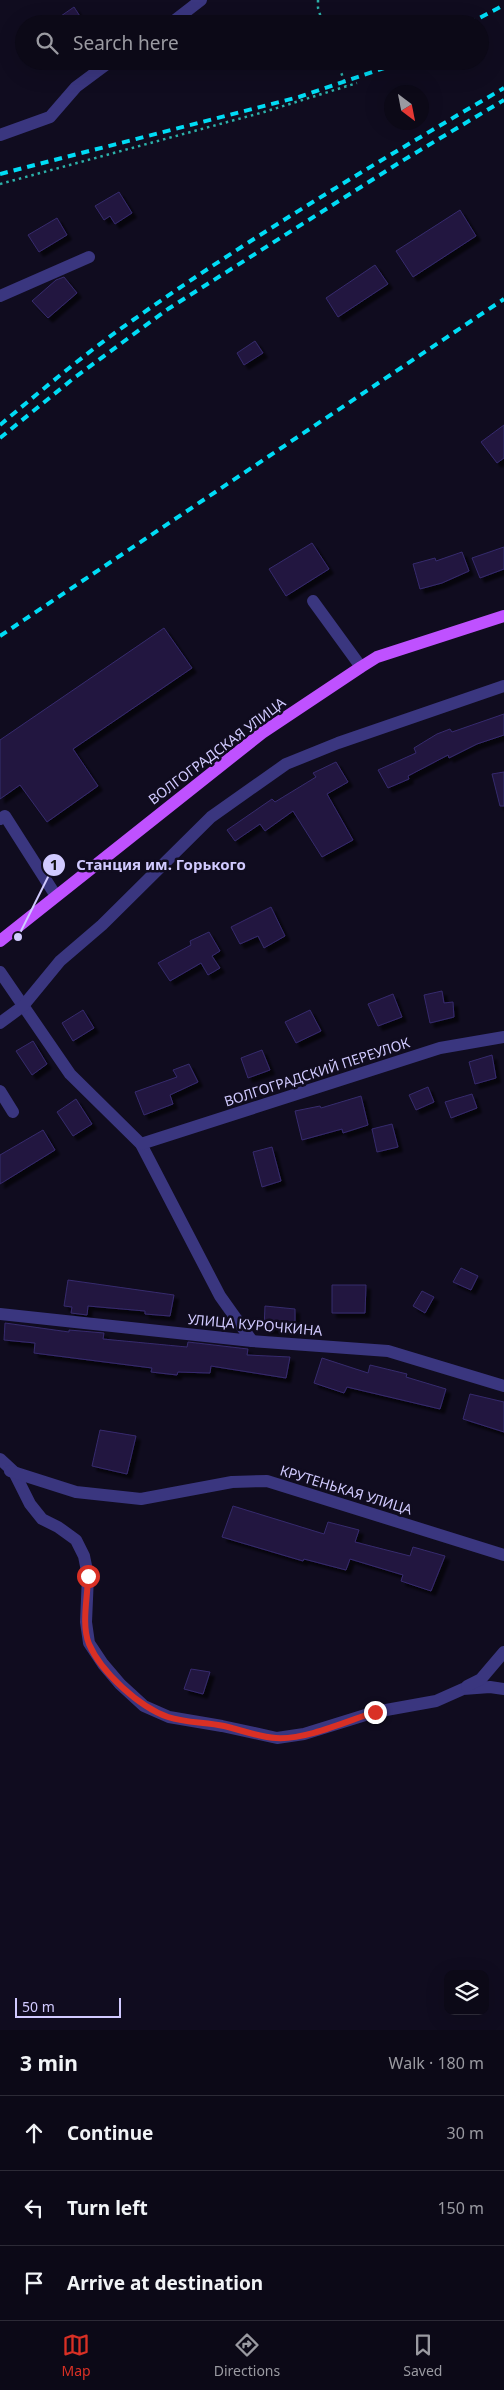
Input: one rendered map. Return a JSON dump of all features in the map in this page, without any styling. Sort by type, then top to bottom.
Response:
[{"type":"main road","name":"ВОЛГОГРАДСКАЯ УЛИЦА","points":[[0,941],[262,732],[361,667],[377,657],[504,616]]},
{"type":"street","points":[[182,15],[201,0]]},
{"type":"street","points":[[0,135],[50,116],[76,87],[99,70]]},
{"type":"street","points":[[0,296],[89,257]]},
{"type":"street","points":[[313,602],[361,667]]},
{"type":"street","points":[[0,1022],[24,1006],[60,962],[102,925],[211,817],[286,764],[338,743],[504,686]]},
{"type":"street","points":[[0,819],[5,816],[56,896]]},
{"type":"street","points":[[0,972],[70,1074],[141,1144],[220,1296],[252,1341]]},
{"type":"street","name":"ВОЛГОГРАДСКИЙ ПЕРЕУЛОК","points":[[141,1144],[440,1048],[504,1037]]},
{"type":"street","points":[[0,1091],[13,1112]]},
{"type":"street","name":"УЛИЦА КУРОЧКИНА","points":[[0,1314],[252,1341],[388,1351],[504,1386]]},
{"type":"street","points":[[0,1459],[14,1472],[30,1504],[42,1519],[58,1527],[76,1540],[84,1556],[88,1576],[86,1622],[89,1643],[120,1684],[144,1706],[169,1717],[277,1738],[304,1734],[375,1712],[436,1701],[481,1679],[504,1652]]},
{"type":"street","name":"КРУТЕНЬКАЯ УЛИЦА","points":[[0,1468],[76,1492],[141,1499],[232,1482],[267,1481],[504,1555]]},
{"type":"street","points":[[463,1688],[490,1687],[504,1689]]},
{"type":"path","points":[[318,0],[320,15]]},
{"type":"path","points":[[340,70],[346,86]]},
{"type":"path","points":[[0,184],[264,112],[357,83]]},
{"type":"building","points":[[74,7],[79,15],[62,15]]},
{"type":"building","points":[[119,192],[132,213],[115,224],[110,216],[104,220],[95,206]]},
{"type":"building","points":[[460,210],[476,236],[413,277],[396,251]]},
{"type":"building","points":[[57,218],[67,235],[39,252],[28,235]]},
{"type":"building","points":[[375,265],[388,284],[338,317],[326,298]]},
{"type":"building","points":[[64,277],[77,293],[48,318],[32,301],[56,280]]},
{"type":"building","points":[[255,341],[263,353],[244,365],[237,353]]},
{"type":"building","points":[[504,425],[504,458],[497,463],[481,442]]},
{"type":"building","points":[[312,543],[329,569],[286,596],[269,569]]},
{"type":"building","points":[[504,547],[504,569],[480,578],[472,558]]},
{"type":"building","points":[[462,552],[469,571],[442,583],[420,589],[413,564],[435,558],[436,561]]},
{"type":"building","points":[[164,628],[192,668],[73,749],[98,786],[47,822],[20,785],[0,799],[0,740]]},
{"type":"building","points":[[504,714],[504,735],[477,744],[449,758],[448,755],[408,776],[409,779],[388,788],[378,770],[416,753],[414,748],[437,734],[450,729],[452,732]]},
{"type":"building","points":[[336,762],[348,782],[327,794],[353,840],[322,857],[293,811],[265,831],[260,824],[235,841],[227,830],[272,799],[275,802],[316,777],[313,773]]},
{"type":"building","points":[[504,772],[504,806],[500,806],[492,774]]},
{"type":"building","points":[[271,907],[285,936],[264,948],[258,936],[240,944],[231,927]]},
{"type":"building","points":[[209,932],[220,951],[212,956],[220,968],[208,975],[201,963],[170,981],[158,963],[191,945],[190,941]]},
{"type":"building","points":[[442,991],[444,1003],[453,1002],[454,1017],[430,1023],[424,995]]},
{"type":"building","points":[[393,994],[402,1017],[378,1026],[368,1004]]},
{"type":"building","points":[[83,1010],[94,1028],[73,1041],[62,1023]]},
{"type":"building","points":[[310,1010],[321,1031],[296,1043],[285,1022]]},
{"type":"building","points":[[33,1041],[47,1064],[32,1075],[16,1051]]},
{"type":"building","points":[[262,1050],[270,1070],[248,1078],[241,1058]]},
{"type":"building","points":[[492,1055],[496,1078],[475,1084],[469,1062]]},
{"type":"building","points":[[189,1064],[198,1082],[170,1095],[173,1104],[144,1115],[135,1092],[177,1077],[173,1070]]},
{"type":"building","points":[[428,1087],[434,1102],[416,1110],[409,1095]]},
{"type":"building","points":[[472,1094],[477,1108],[451,1118],[445,1102]]},
{"type":"building","points":[[361,1096],[368,1125],[343,1133],[342,1129],[302,1140],[295,1111],[320,1106],[321,1108]]},
{"type":"building","points":[[76,1099],[92,1124],[73,1136],[57,1112]]},
{"type":"building","points":[[392,1124],[398,1147],[377,1152],[372,1129]]},
{"type":"building","points":[[43,1130],[55,1150],[0,1184],[0,1155]]},
{"type":"building","points":[[272,1147],[281,1181],[262,1187],[253,1152]]},
{"type":"building","points":[[461,1268],[478,1276],[471,1290],[453,1282]]},
{"type":"building","points":[[68,1280],[174,1295],[170,1316],[145,1314],[145,1311],[88,1306],[87,1315],[71,1313],[72,1307],[64,1306]]},
{"type":"building","points":[[332,1285],[366,1285],[365,1313],[332,1313]]},
{"type":"building","points":[[422,1291],[434,1297],[425,1313],[413,1306]]},
{"type":"building","points":[[265,1306],[295,1309],[295,1330],[264,1329]]},
{"type":"building","points":[[5,1323],[69,1332],[69,1330],[104,1333],[103,1339],[187,1347],[188,1342],[248,1349],[247,1355],[290,1357],[286,1378],[211,1366],[210,1373],[178,1372],[177,1375],[151,1372],[152,1368],[34,1353],[35,1343],[4,1340]]},
{"type":"building","points":[[322,1358],[368,1373],[370,1365],[407,1374],[406,1377],[446,1389],[440,1409],[347,1387],[344,1393],[314,1383]]},
{"type":"building","points":[[470,1394],[504,1402],[504,1432],[463,1419]]},
{"type":"building","points":[[100,1430],[136,1436],[127,1474],[92,1466]]},
{"type":"building","points":[[233,1506],[324,1534],[328,1522],[359,1530],[355,1542],[410,1556],[413,1547],[445,1556],[431,1591],[401,1581],[403,1575],[350,1559],[346,1570],[304,1559],[303,1561],[222,1537]]},
{"type":"building","points":[[191,1669],[210,1672],[203,1694],[184,1689]]},
{"type":"railway","points":[[485,15],[504,5]]},
{"type":"railway","points":[[0,174],[299,97],[378,70]]},
{"type":"railway","points":[[0,425],[99,345],[178,289],[316,200],[504,88]]},
{"type":"railway","points":[[0,438],[74,378],[168,309],[402,161],[504,100]]},
{"type":"railway","points":[[0,636],[504,299]]},
{"type":"place","name":"Станция им. Горького","points":[[18,937]]},
{"type":"route","points":[[88,1576],[86,1622],[89,1643],[120,1684],[144,1706],[169,1717],[277,1738],[304,1734],[375,1712]]}]
